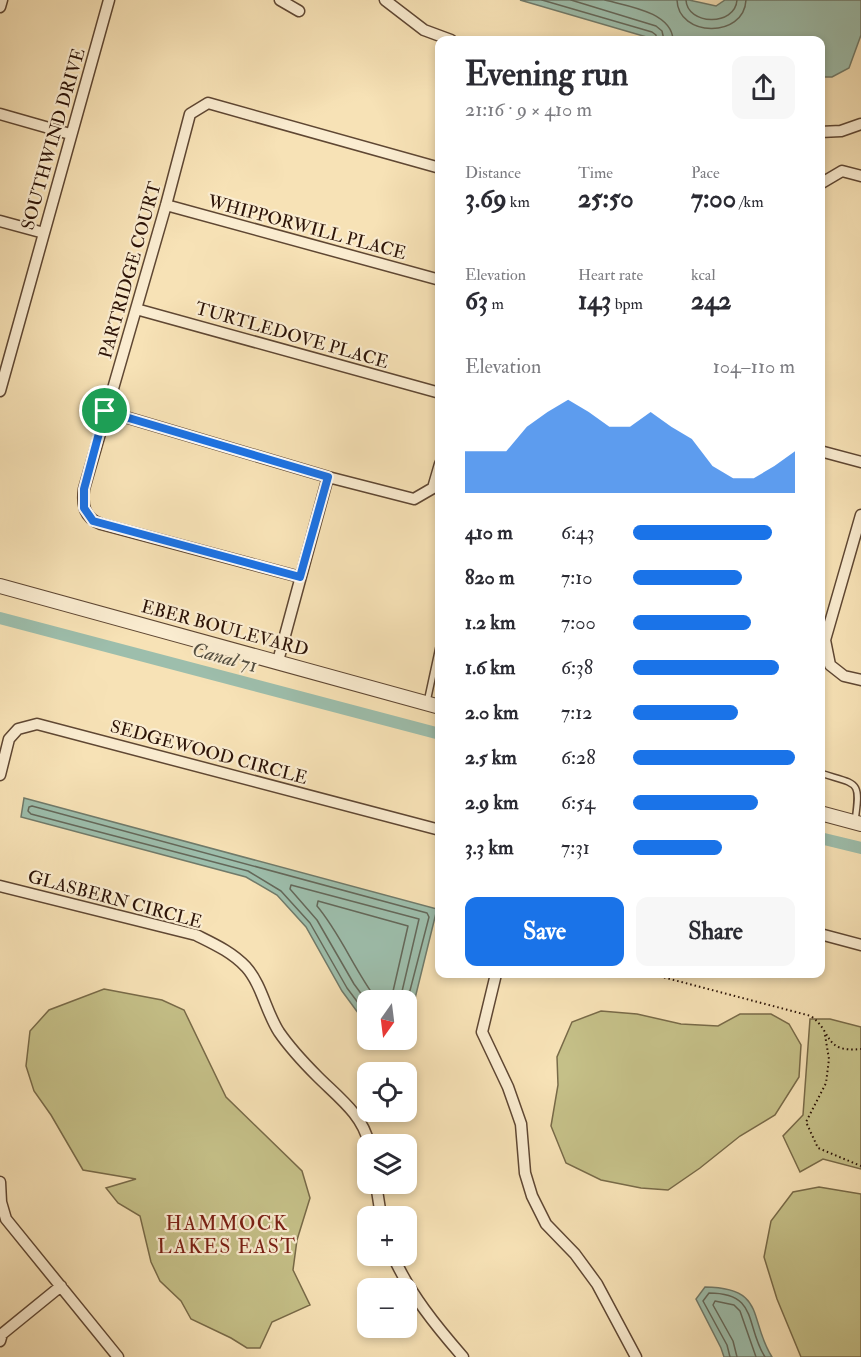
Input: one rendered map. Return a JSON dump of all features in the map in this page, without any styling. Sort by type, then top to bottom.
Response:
[{"type":"street","points":[[0,7],[2,0]]},
{"type":"street","name":"SOUTHWIND DRIVE","points":[[0,391],[109,0]]},
{"type":"street","points":[[280,0],[299,11]]},
{"type":"street","points":[[386,0],[424,30],[440,36]]},
{"type":"street","name":"PARTRIDGE COURT","points":[[300,577],[93,521],[84,508],[84,489],[190,114],[208,103],[435,167]]},
{"type":"street","points":[[0,114],[70,134]]},
{"type":"street","points":[[825,132],[841,131],[861,124]]},
{"type":"street","points":[[825,181],[842,171],[861,176]]},
{"type":"street","name":"WHIPPORWILL PLACE","points":[[166,205],[435,279]]},
{"type":"street","points":[[0,221],[44,233]]},
{"type":"street","name":"TURTLEDOVE PLACE","points":[[136,309],[435,392]]},
{"type":"street","points":[[105,411],[328,477],[414,499],[433,488],[435,481]]},
{"type":"street","points":[[825,451],[861,462]]},
{"type":"street","points":[[278,661],[328,477]]},
{"type":"street","points":[[861,515],[825,640],[830,665],[844,676],[861,681]]},
{"type":"street","name":"EBER BOULEVARD","points":[[0,586],[433,705]]},
{"type":"street","name":"SEDGEWOOD CIRCLE","points":[[0,775],[9,739],[18,729],[37,724],[435,829]]},
{"type":"street","points":[[825,814],[858,823]]},
{"type":"street","name":"GLASBERN CIRCLE","points":[[0,886],[196,935],[224,948],[246,967],[258,986],[278,1030],[319,1078],[347,1103],[367,1134]]},
{"type":"street","points":[[825,935],[861,945]]},
{"type":"street","points":[[495,978],[482,1032],[508,1087],[520,1124],[525,1173],[532,1196],[546,1224],[575,1254],[597,1284],[636,1357]]},
{"type":"street","points":[[0,1182],[1,1202],[6,1219],[118,1357]]},
{"type":"street","points":[[398,1266],[433,1323],[464,1357]]},
{"type":"street","points":[[0,1341],[2,1334],[61,1286]]},
{"type":"lane","points":[[433,705],[435,687]]},
{"type":"lane","points":[[825,774],[850,782],[857,788],[860,793],[858,823]]},
{"type":"path","points":[[666,978],[811,1016],[831,1042],[841,1048],[861,1049]]},
{"type":"path","points":[[824,1033],[829,1059],[826,1083],[806,1122],[818,1148],[861,1166]]},
{"type":"shaded area","points":[[104,989],[162,1000],[184,1010],[226,1097],[302,1171],[310,1198],[297,1240],[293,1270],[310,1305],[272,1322],[260,1348],[247,1348],[191,1319],[181,1301],[160,1281],[151,1262],[140,1216],[118,1203],[106,1188],[136,1179],[83,1170],[34,1091],[26,1066],[30,1031],[49,1010]]},
{"type":"shaded area","points":[[601,1011],[637,1014],[681,1024],[718,1026],[740,1014],[771,1014],[789,1024],[801,1045],[799,1077],[775,1115],[740,1136],[668,1190],[641,1188],[601,1180],[566,1163],[551,1126],[558,1085],[557,1057],[572,1022]]},
{"type":"shaded area","points":[[810,1019],[830,1019],[861,1027],[861,1169],[823,1159],[800,1172],[783,1136],[803,1115]]},
{"type":"shaded area","points":[[819,1187],[861,1194],[861,1357],[801,1357],[777,1299],[764,1257],[771,1221],[793,1192]]},
{"type":"water","points":[[520,0],[689,0],[716,6],[725,0],[861,0],[861,35],[849,68],[832,77],[825,77],[825,36],[643,36]]},
{"type":"water","points":[[24,798],[435,908],[435,917],[417,990],[357,990],[357,1011],[342,991],[306,927],[277,895],[246,877],[21,817]]},
{"type":"water","points":[[705,1287],[738,1293],[747,1300],[753,1308],[772,1357],[724,1357],[696,1299]]},
{"type":"waterway","name":"Canal 71","points":[[0,618],[435,733]]},
{"type":"waterway","name":"Canal 71","points":[[825,839],[861,848]]},
{"type":"district","name":"HAMMOCK LAKES EAST","points":[[227,1234]]},
{"type":"route","points":[[105,411],[328,477],[300,577],[93,521],[84,508],[83,498],[105,411]]}]
